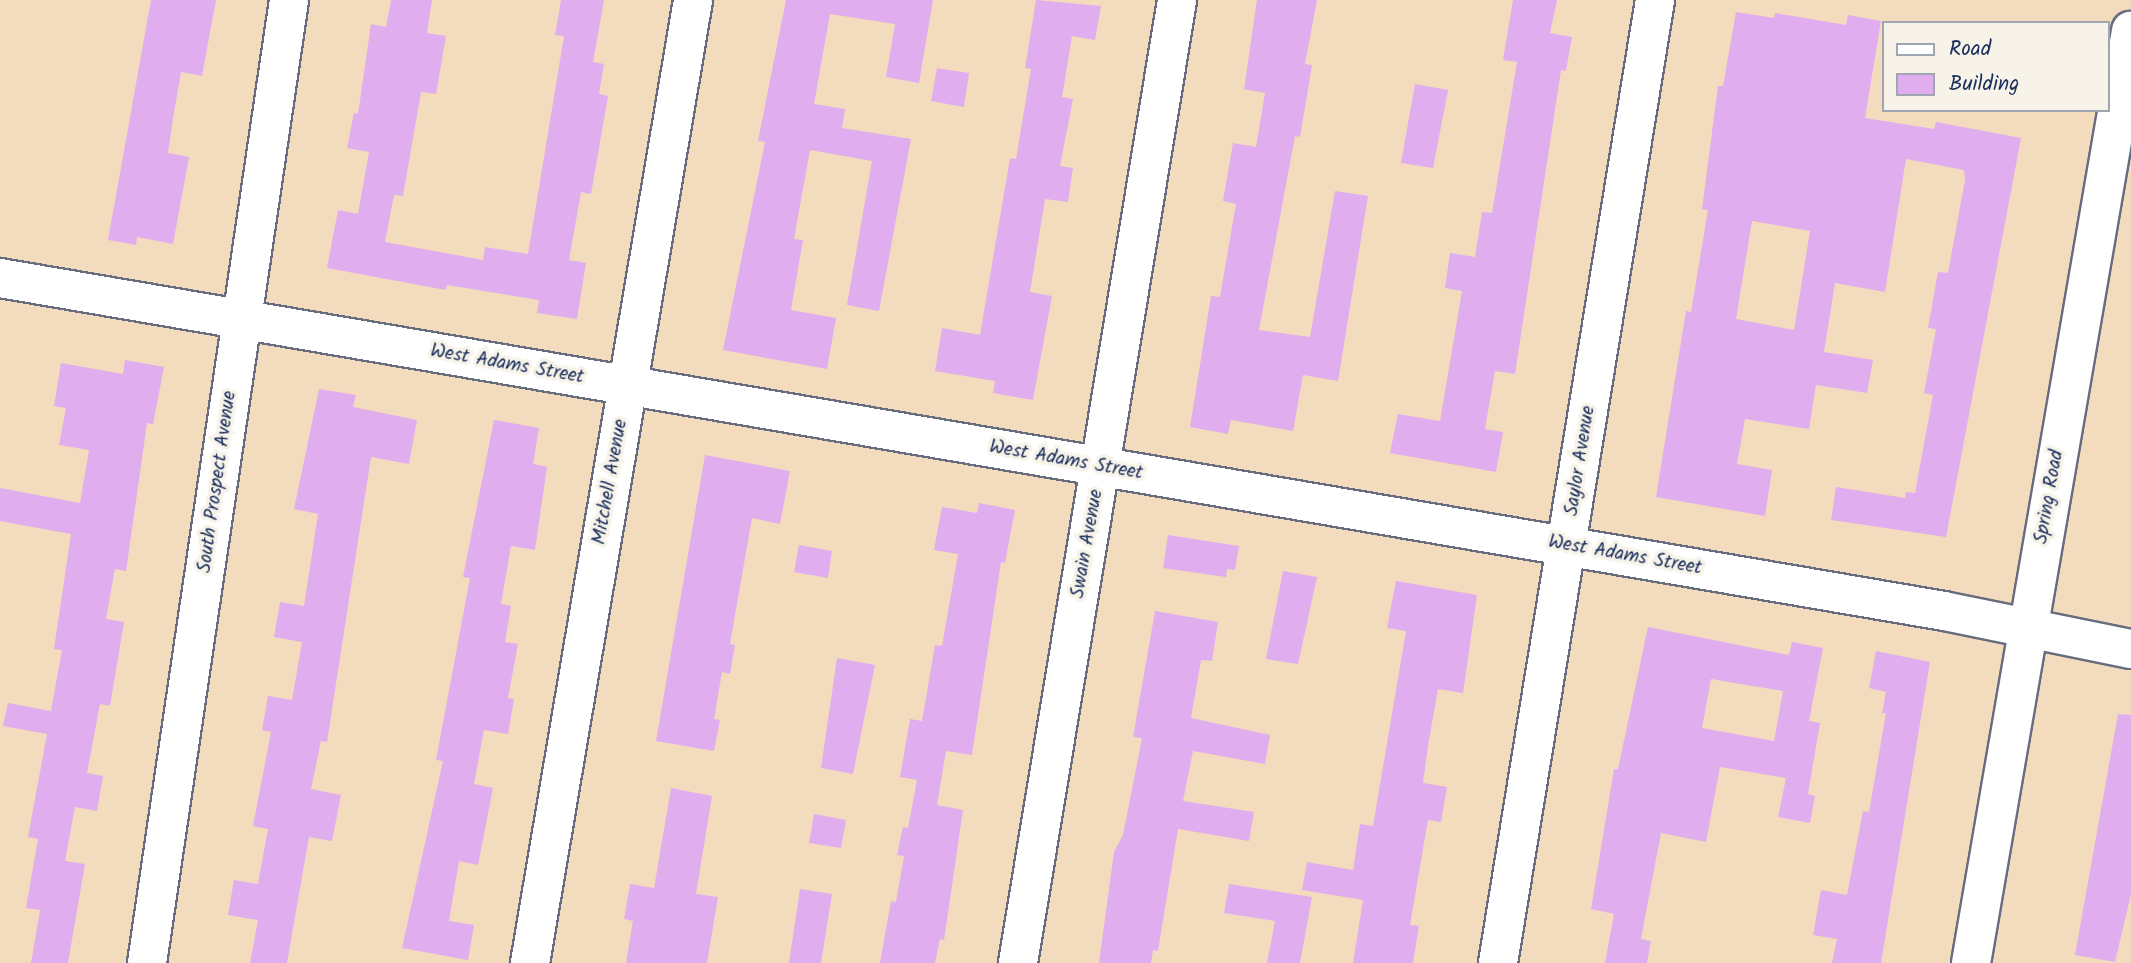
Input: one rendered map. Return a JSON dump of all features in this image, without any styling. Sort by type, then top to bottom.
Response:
[{"type":"street","name":"South Prospect Avenue","points":[[147,963],[289,0]]},
{"type":"street","name":"Mitchell Avenue","points":[[530,963],[692,0]]},
{"type":"street","name":"Swain Avenue","points":[[1018,963],[1177,0]]},
{"type":"street","name":"Saylor Avenue","points":[[1498,963],[1655,0]]},
{"type":"street","name":"Spring Road","points":[[1971,963],[2131,30]]},
{"type":"street","name":"West Adams Street","points":[[0,278],[1567,547],[2027,628],[2131,649]]},
{"type":"building","points":[[151,0],[216,0],[202,76],[181,72],[168,153],[189,157],[173,244],[137,237],[136,245],[108,240]]},
{"type":"building","points":[[391,0],[432,0],[427,33],[446,36],[436,94],[421,92],[403,196],[394,195],[385,242],[483,260],[485,247],[528,254],[564,36],[555,35],[561,0],[604,0],[593,62],[604,64],[599,94],[608,96],[591,194],[581,192],[569,260],[586,263],[577,319],[537,313],[539,300],[447,285],[446,290],[327,268],[338,210],[358,214],[369,152],[347,148],[354,113],[358,114],[371,24],[386,27]]},
{"type":"building","points":[[786,0],[933,0],[919,83],[886,77],[895,24],[830,14],[814,104],[845,109],[842,128],[911,139],[879,311],[847,305],[872,161],[810,150],[794,239],[803,240],[791,310],[836,318],[827,369],[723,350],[765,142],[758,141]]},
{"type":"building","points":[[1036,0],[1101,6],[1095,40],[1072,36],[1062,97],[1073,99],[1060,166],[1073,168],[1068,202],[1045,199],[1030,292],[1052,296],[1033,400],[993,393],[995,381],[935,371],[942,328],[980,335],[1010,158],[1016,159],[1031,69],[1025,68]]},
{"type":"building","points":[[1257,0],[1317,0],[1305,64],[1312,65],[1300,137],[1295,136],[1259,330],[1310,337],[1335,191],[1368,196],[1338,381],[1303,375],[1293,431],[1231,420],[1228,434],[1190,427],[1211,296],[1220,297],[1236,204],[1223,201],[1233,143],[1256,147],[1265,93],[1244,89]]},
{"type":"building","points":[[1513,0],[1557,0],[1550,33],[1572,37],[1566,71],[1561,70],[1515,374],[1495,371],[1485,429],[1503,432],[1496,472],[1390,453],[1398,414],[1440,421],[1462,291],[1445,288],[1450,253],[1475,257],[1482,212],[1492,213],[1517,62],[1503,60]]},
{"type":"building","points":[[1736,12],[1774,18],[1775,13],[1846,25],[1848,15],[1881,21],[1865,118],[1934,129],[1936,122],[2021,138],[1946,537],[1831,520],[1836,487],[1905,498],[1906,492],[1915,493],[1933,395],[1924,393],[1936,329],[1928,328],[1938,272],[1948,273],[1965,180],[1964,170],[1906,159],[1885,292],[1835,283],[1824,352],[1873,360],[1867,393],[1816,385],[1809,429],[1745,419],[1737,464],[1772,470],[1765,516],[1656,497],[1686,311],[1691,312],[1708,210],[1702,209],[1718,86],[1723,86]],"holes":[[[1752,221],[1810,231],[1794,330],[1736,319]]]},
{"type":"building","points":[[937,68],[969,73],[964,107],[931,101]]},
{"type":"building","points":[[1415,84],[1448,90],[1433,168],[1401,163]]},
{"type":"building","points":[[125,360],[164,367],[153,424],[147,423],[126,571],[115,569],[106,619],[124,622],[110,706],[100,704],[87,773],[103,776],[97,811],[75,807],[65,861],[85,864],[68,963],[31,963],[40,910],[26,908],[38,839],[28,837],[47,734],[3,726],[8,703],[51,711],[62,650],[54,649],[71,534],[0,521],[0,488],[80,503],[89,450],[59,445],[66,408],[54,406],[61,363],[123,374]]},
{"type":"building","points":[[319,389],[356,395],[353,407],[417,420],[409,464],[371,457],[327,742],[321,741],[311,789],[341,795],[332,841],[309,837],[287,963],[250,963],[258,920],[228,915],[234,880],[258,884],[268,829],[253,826],[271,732],[262,730],[268,696],[292,700],[302,642],[274,637],[280,602],[304,606],[318,514],[294,509]]},
{"type":"building","points":[[494,420],[539,428],[533,464],[547,467],[535,550],[511,546],[501,604],[511,606],[505,642],[518,644],[508,698],[514,699],[508,734],[484,730],[474,784],[493,788],[478,865],[459,861],[449,921],[474,925],[468,960],[402,948],[443,761],[436,760],[470,578],[463,577]]},
{"type":"building","points":[[705,455],[790,471],[780,524],[752,518],[730,644],[735,645],[730,674],[722,672],[714,719],[720,720],[714,751],[656,741]]},
{"type":"building","points":[[979,503],[1015,510],[1005,563],[1001,562],[972,755],[946,751],[937,805],[963,810],[944,940],[940,939],[935,963],[880,963],[891,901],[896,902],[904,856],[897,855],[903,827],[908,828],[917,780],[900,777],[910,719],[922,721],[935,645],[942,646],[958,554],[934,550],[942,507],[977,513]]},
{"type":"building","points":[[1168,535],[1239,546],[1235,570],[1227,569],[1226,577],[1163,568]]},
{"type":"building","points":[[799,545],[832,551],[828,578],[794,572]]},
{"type":"building","points":[[1283,571],[1317,577],[1298,664],[1266,659]]},
{"type":"building","points":[[1396,581],[1477,595],[1463,693],[1438,689],[1428,746],[1423,783],[1447,787],[1441,822],[1428,820],[1410,925],[1419,926],[1413,963],[1353,963],[1363,900],[1302,890],[1307,862],[1353,870],[1360,824],[1373,826],[1406,631],[1387,628]]},
{"type":"building","points":[[1155,611],[1218,622],[1212,661],[1201,660],[1191,718],[1270,735],[1265,764],[1193,751],[1183,801],[1254,812],[1249,841],[1178,829],[1158,951],[1153,950],[1151,963],[1099,963],[1114,852],[1123,835],[1142,738],[1133,737]]},
{"type":"building","points":[[1648,627],[1789,655],[1792,642],[1823,648],[1809,721],[1820,723],[1808,794],[1815,796],[1810,823],[1778,817],[1786,778],[1720,767],[1706,842],[1661,833],[1641,939],[1651,941],[1647,963],[1605,963],[1614,914],[1591,909],[1614,769],[1618,769]],"holes":[[[1711,679],[1783,691],[1774,741],[1702,728]]]},
{"type":"building","points":[[1876,651],[1930,662],[1881,963],[1832,963],[1837,939],[1813,935],[1821,890],[1847,895],[1863,811],[1869,812],[1886,713],[1882,713],[1886,692],[1869,688]]},
{"type":"building","points":[[837,658],[875,665],[853,774],[821,768]]},
{"type":"building","points":[[2118,714],[2131,715],[2131,894],[2115,962],[2075,955]]},
{"type":"building","points":[[671,788],[712,796],[696,894],[718,897],[707,963],[626,963],[633,921],[624,919],[630,884],[654,888]]},
{"type":"building","points":[[814,814],[846,820],[841,848],[809,843]]},
{"type":"building","points":[[1229,884],[1312,897],[1300,963],[1267,963],[1275,921],[1224,913]]},
{"type":"building","points":[[800,889],[832,894],[821,963],[789,963]]}]
